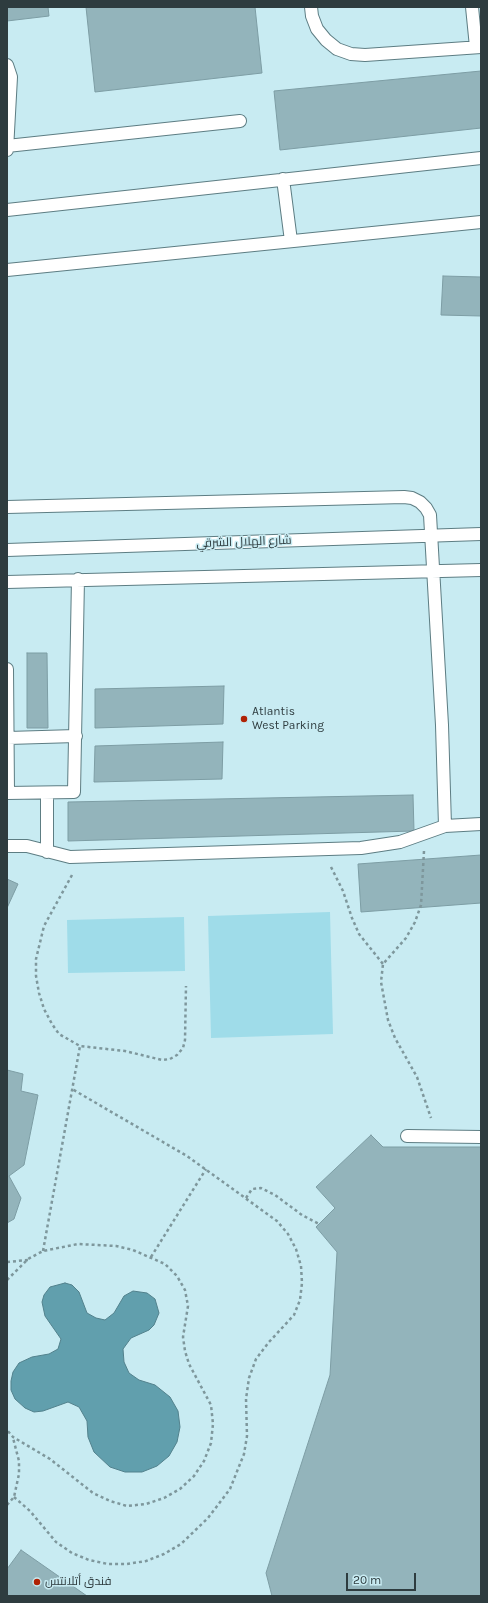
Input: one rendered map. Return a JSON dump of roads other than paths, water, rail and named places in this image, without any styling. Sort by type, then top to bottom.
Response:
[{"type":"lane","points":[[311,7],[312,16],[317,29],[326,40],[337,49],[351,54],[365,55],[478,47],[472,7]]},
{"type":"lane","points":[[7,65],[10,77],[7,150]]},
{"type":"lane","points":[[7,146],[240,121]]},
{"type":"lane","points":[[7,210],[481,158]]},
{"type":"lane","points":[[283,179],[291,241]]},
{"type":"lane","points":[[7,270],[481,222]]},
{"type":"lane","points":[[7,507],[404,497],[412,498],[420,502],[426,508],[430,516],[442,725],[445,826]]},
{"type":"lane","name":"شارع الهلال الشرقي","points":[[7,550],[481,534]]},
{"type":"lane","points":[[7,582],[433,573],[481,570]]},
{"type":"lane","points":[[7,669],[8,793],[74,792],[78,580]]},
{"type":"lane","points":[[8,738],[76,736]]},
{"type":"lane","points":[[47,792],[47,852]]},
{"type":"lane","points":[[7,846],[27,846],[70,857],[321,849],[381,846],[400,842],[445,826],[481,824]]},
{"type":"lane","points":[[407,1136],[481,1137]]},
{"type":"place","name":"Atlantis West Parking","points":[[244,719]]},
{"type":"place","name":"فندق أتلانتس","points":[[37,1582]]}]
